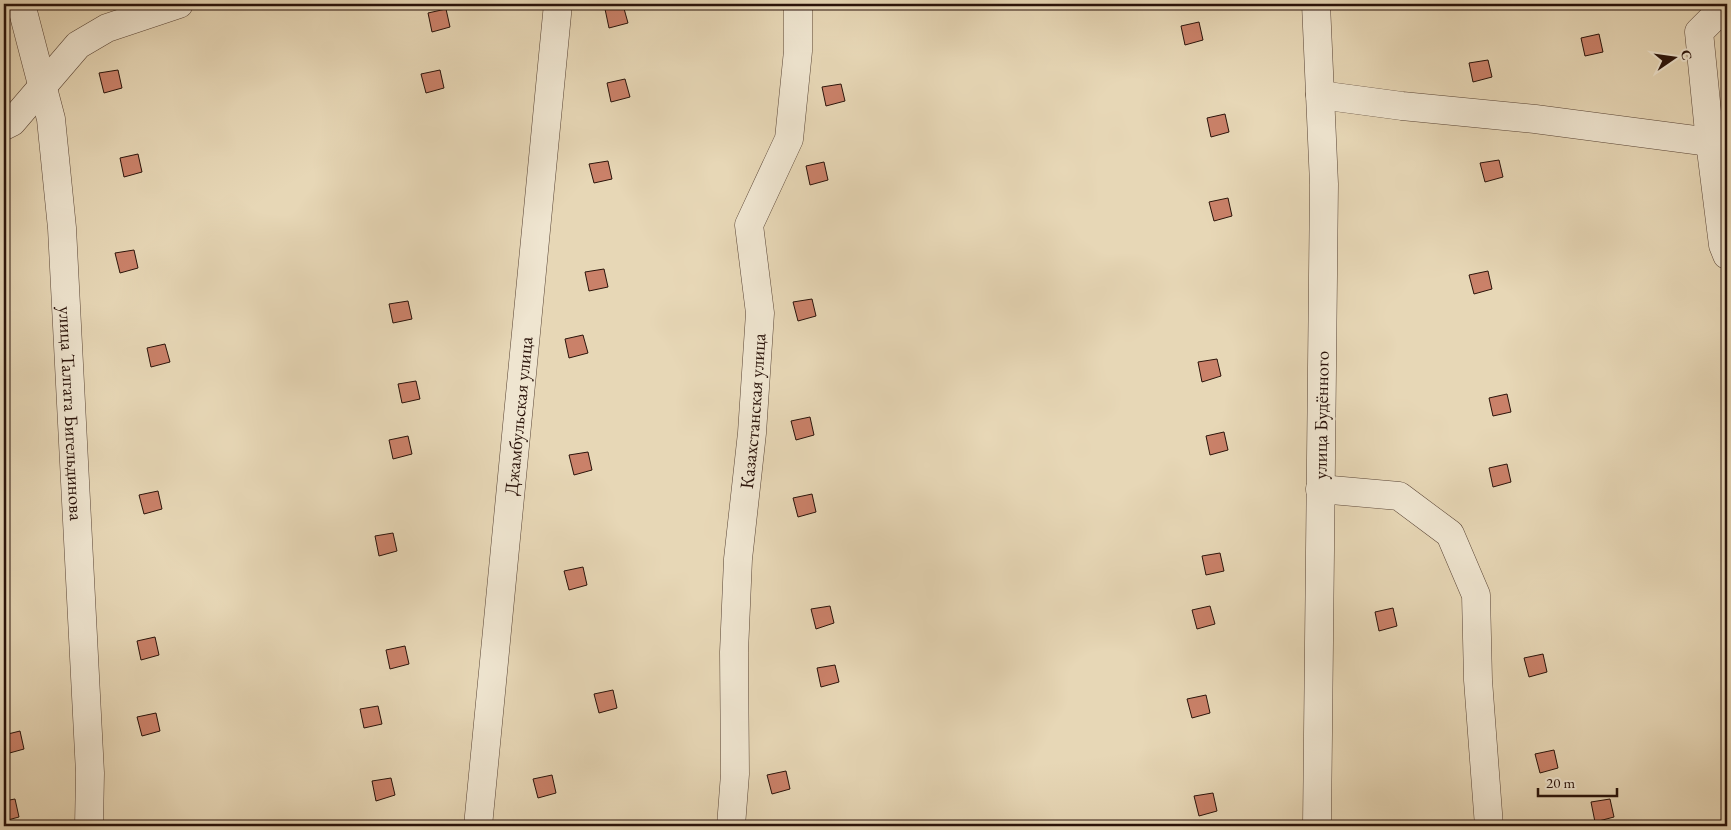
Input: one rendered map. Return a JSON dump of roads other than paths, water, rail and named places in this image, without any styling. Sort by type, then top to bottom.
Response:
[{"type":"street","name":"улица Талгата Бигельдинова","points":[[21,4],[50,120],[62,228],[90,773],[89,826]]},
{"type":"street","points":[[4,126],[12,122],[78,45],[107,28],[179,4]]},
{"type":"street","name":"Джамбульская улица","points":[[478,826],[558,4]]},
{"type":"street","name":"Казахстанская улица","points":[[731,826],[735,774],[734,652],[738,559],[752,433],[760,314],[749,225],[789,139],[798,52],[798,4]]},
{"type":"street","name":"улица Будённого","points":[[1316,4],[1324,184],[1317,826]]},
{"type":"street","points":[[1727,4],[1699,32],[1710,142],[1723,244],[1727,255]]},
{"type":"street","points":[[1320,95],[1402,106],[1535,119],[1710,142]]},
{"type":"street","points":[[1320,489],[1399,496],[1450,534],[1476,594],[1478,680],[1488,826]]}]
